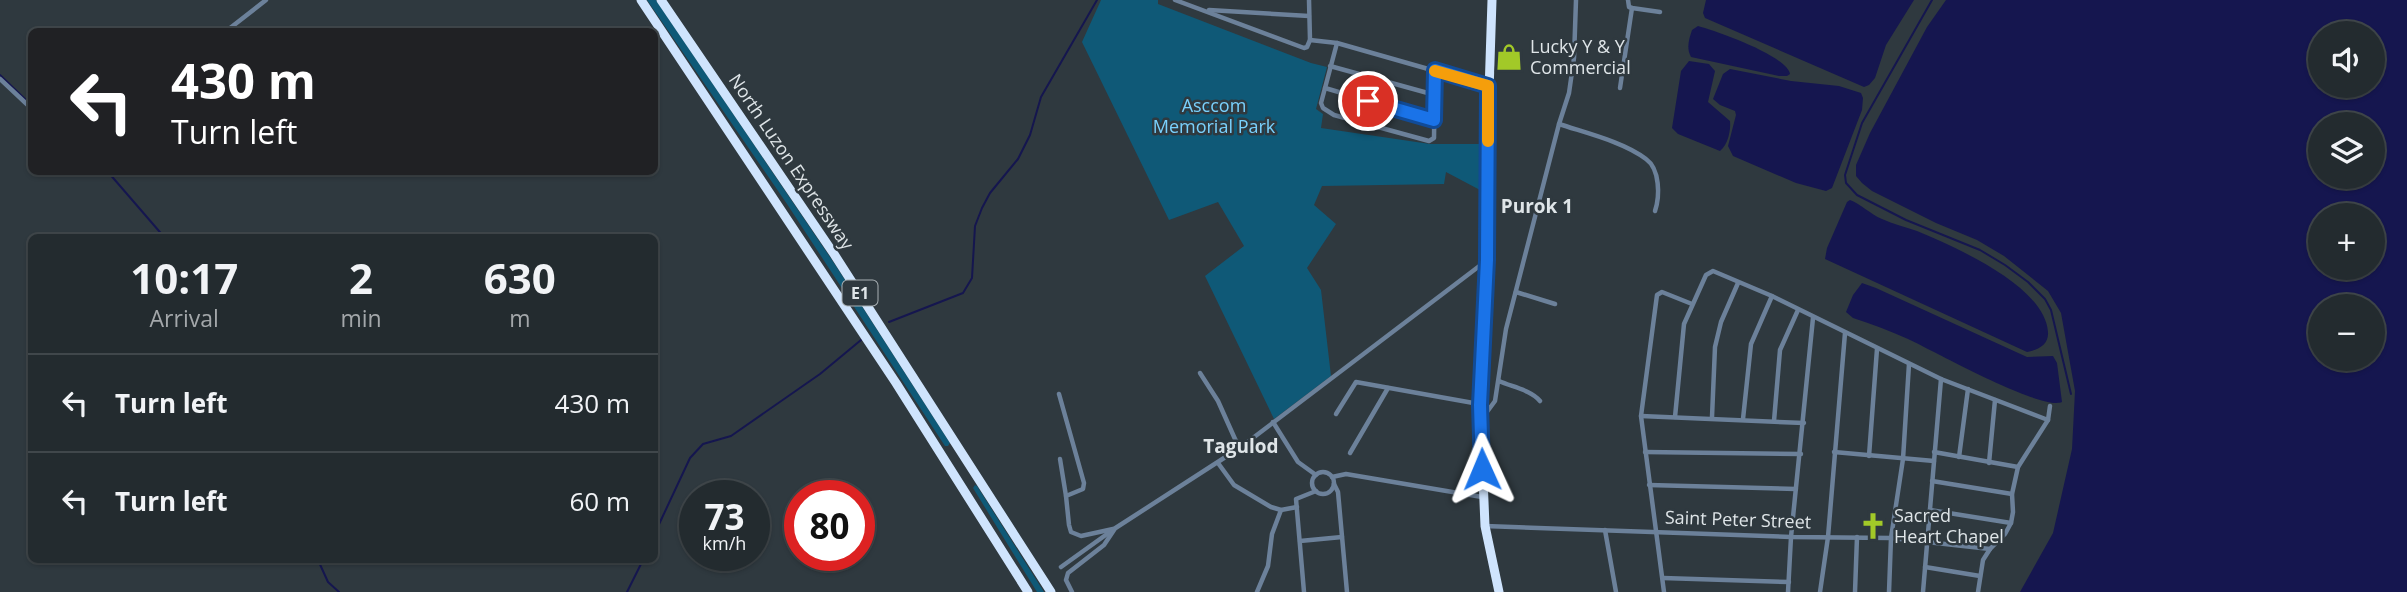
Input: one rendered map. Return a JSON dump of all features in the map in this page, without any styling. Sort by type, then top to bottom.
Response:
[{"type":"highway","name":"North Luzon Expressway","points":[[641,0],[889,371],[1028,592]]},
{"type":"highway","name":"North Luzon Expressway","points":[[661,0],[842,265],[1051,592]]},
{"type":"highway","points":[[1492,0],[1488,86],[1487,260],[1480,405],[1482,497],[1485,526],[1499,592]]},
{"type":"street","points":[[230,28],[266,0]]},
{"type":"street","points":[[1175,0],[1300,48],[1307,47],[1310,40],[1309,0]]},
{"type":"street","points":[[1481,421],[1495,401],[1506,329],[1569,93],[1574,58],[1576,0]]},
{"type":"street","points":[[1628,0],[1629,7],[1660,12]]},
{"type":"street","points":[[1620,88],[1632,8]]},
{"type":"street","points":[[1204,10],[1309,16]]},
{"type":"street","points":[[1310,40],[1337,43],[1488,86]]},
{"type":"street","points":[[1337,43],[1321,106],[1334,115],[1429,141],[1434,138],[1435,70]]},
{"type":"street","points":[[1330,66],[1435,95]]},
{"type":"street","points":[[0,79],[28,104]]},
{"type":"street","points":[[1325,88],[1434,120]]},
{"type":"street","points":[[1559,124],[1612,142],[1646,159],[1652,165],[1660,198],[1656,211]]},
{"type":"street","points":[[1061,567],[1114,529],[1241,447],[1487,260]]},
{"type":"street","points":[[1675,417],[1684,324],[1709,272],[1713,271],[1772,296],[1941,379],[2048,419]]},
{"type":"street","points":[[1712,418],[1715,347],[1721,322],[1738,283]]},
{"type":"street","points":[[1516,292],[1555,304]]},
{"type":"street","points":[[1664,592],[1641,416],[1649,346],[1659,292],[1692,304]]},
{"type":"street","points":[[1743,419],[1751,344],[1772,296]]},
{"type":"street","points":[[1774,421],[1780,350],[1798,310]]},
{"type":"street","points":[[1788,592],[1813,318]]},
{"type":"street","points":[[1820,592],[1828,537],[1844,333]]},
{"type":"street","points":[[1869,456],[1877,349]]},
{"type":"street","points":[[1889,592],[1891,538],[1903,459],[1909,364]]},
{"type":"street","points":[[1200,373],[1218,401],[1241,447]]},
{"type":"street","points":[[1923,592],[1941,379]]},
{"type":"street","points":[[1499,382],[1530,393],[1540,401]]},
{"type":"street","points":[[1336,414],[1354,383],[1480,405]]},
{"type":"street","points":[[1350,453],[1388,387]]},
{"type":"street","points":[[1959,457],[1968,389]]},
{"type":"street","points":[[1059,394],[1084,484],[1083,489],[1066,496]]},
{"type":"street","points":[[1989,463],[1995,400]]},
{"type":"street","points":[[1978,592],[1983,561],[2011,523],[2012,494],[2018,467],[2048,419],[2050,406]]},
{"type":"street","points":[[1641,416],[1804,423]]},
{"type":"street","points":[[1273,422],[1298,461],[1316,475]]},
{"type":"street","points":[[1645,452],[1801,454]]},
{"type":"street","points":[[1834,452],[1934,461]]},
{"type":"street","points":[[1934,452],[2018,467]]},
{"type":"street","points":[[1060,459],[1069,526],[1072,531],[1081,536],[1114,529]]},
{"type":"street","points":[[1218,463],[1234,485],[1271,507],[1281,510],[1297,507]]},
{"type":"street","points":[[1334,484],[1329,492],[1322,493],[1316,491],[1312,485],[1316,475],[1323,472],[1332,477],[1346,474],[1482,497]]},
{"type":"street","points":[[1332,477],[1337,488],[1347,592]]},
{"type":"street","points":[[1932,481],[2012,494]]},
{"type":"street","points":[[1649,485],[1796,489]]},
{"type":"street","points":[[1304,592],[1297,498],[1316,491]]},
{"type":"street","points":[[1257,592],[1268,566],[1272,534],[1281,510]]},
{"type":"street","points":[[1930,510],[2011,523]]},
{"type":"street","name":"Saint Peter Street","points":[[1485,526],[1891,538],[1990,548]]},
{"type":"street","points":[[1072,592],[1066,580],[1068,573],[1104,545],[1114,529]]},
{"type":"street","points":[[1605,530],[1616,592]]},
{"type":"street","points":[[1300,541],[1342,537]]},
{"type":"street","points":[[1855,592],[1857,537]]},
{"type":"street","points":[[1925,567],[1980,576]]},
{"type":"street","points":[[1663,578],[1789,582]]},
{"type":"green space","points":[[647,0],[656,0],[836,266],[950,443],[948,446],[945,446],[787,204]]},
{"type":"green space","name":"Asccom Memorial Park","points":[[1101,0],[1158,0],[1158,4],[1327,67],[1316,109],[1323,114],[1321,128],[1430,144],[1481,144],[1480,190],[1446,172],[1444,184],[1322,186],[1314,205],[1336,224],[1307,268],[1321,290],[1331,376],[1274,419],[1205,276],[1244,246],[1218,202],[1169,220],[1082,42]]},
{"type":"green space","points":[[975,485],[1044,592],[1037,592],[973,488]]},
{"type":"shaded area","points":[[1706,0],[1914,0],[1886,45],[1875,78],[1864,87],[1705,18],[1703,13]]},
{"type":"shaded area","points":[[1946,0],[2407,0],[2407,592],[2020,592],[2053,533],[2072,449],[2075,391],[2061,313],[2048,291],[2004,256],[1977,240],[1872,191],[1862,183],[1856,176],[1856,165],[1870,133],[1927,27]]},
{"type":"shaded area","points":[[1698,26],[1765,52],[1786,67],[1790,74],[1779,76],[1691,57],[1689,40],[1692,30]]},
{"type":"shaded area","points":[[1689,61],[1709,64],[1715,71],[1708,102],[1730,121],[1728,137],[1720,151],[1678,134],[1672,128],[1681,71]]},
{"type":"shaded area","points":[[1730,69],[1791,81],[1839,86],[1861,93],[1862,110],[1832,188],[1826,191],[1796,183],[1733,156],[1728,146],[1735,111],[1713,99],[1723,74]]},
{"type":"shaded area","points":[[1850,200],[1882,219],[1953,247],[1996,270],[2015,284],[2032,299],[2043,315],[2048,332],[2045,344],[2027,352],[1825,259],[1827,248]]},
{"type":"shaded area","points":[[1862,283],[2027,357],[2053,356],[2057,363],[2062,402],[2033,398],[1908,339],[1853,318],[1846,312]]},
{"type":"waterway","points":[[889,322],[963,293],[972,278],[975,226],[982,208],[990,193],[1018,159],[1030,135],[1041,97],[1097,0]]},
{"type":"waterway","points":[[1932,0],[1862,123],[1845,175],[1846,183],[1857,195],[1906,220],[1980,250],[2028,282],[2045,299],[2051,310],[2071,394]]},
{"type":"waterway","points":[[0,75],[27,101]]},
{"type":"waterway","points":[[111,175],[162,234]]},
{"type":"waterway","points":[[658,526],[690,458],[703,444],[731,436],[820,374],[861,340]]},
{"type":"waterway","points":[[319,563],[328,582],[339,592]]},
{"type":"waterway","points":[[627,592],[642,563]]},
{"type":"slow traffic","points":[[1435,71],[1488,86],[1488,141]]},
{"type":"place","name":"Lucky Y & Y Commercial","points":[[1509,57]]},
{"type":"place","name":"Sacred Heart Chapel","points":[[1873,526]]},
{"type":"district","name":"Purok 1","points":[[1537,206]]},
{"type":"district","name":"Tagulod","points":[[1241,446]]},
{"type":"route","points":[[1368,101],[1434,120],[1435,70],[1488,86],[1487,260],[1480,405],[1482,469]]}]
